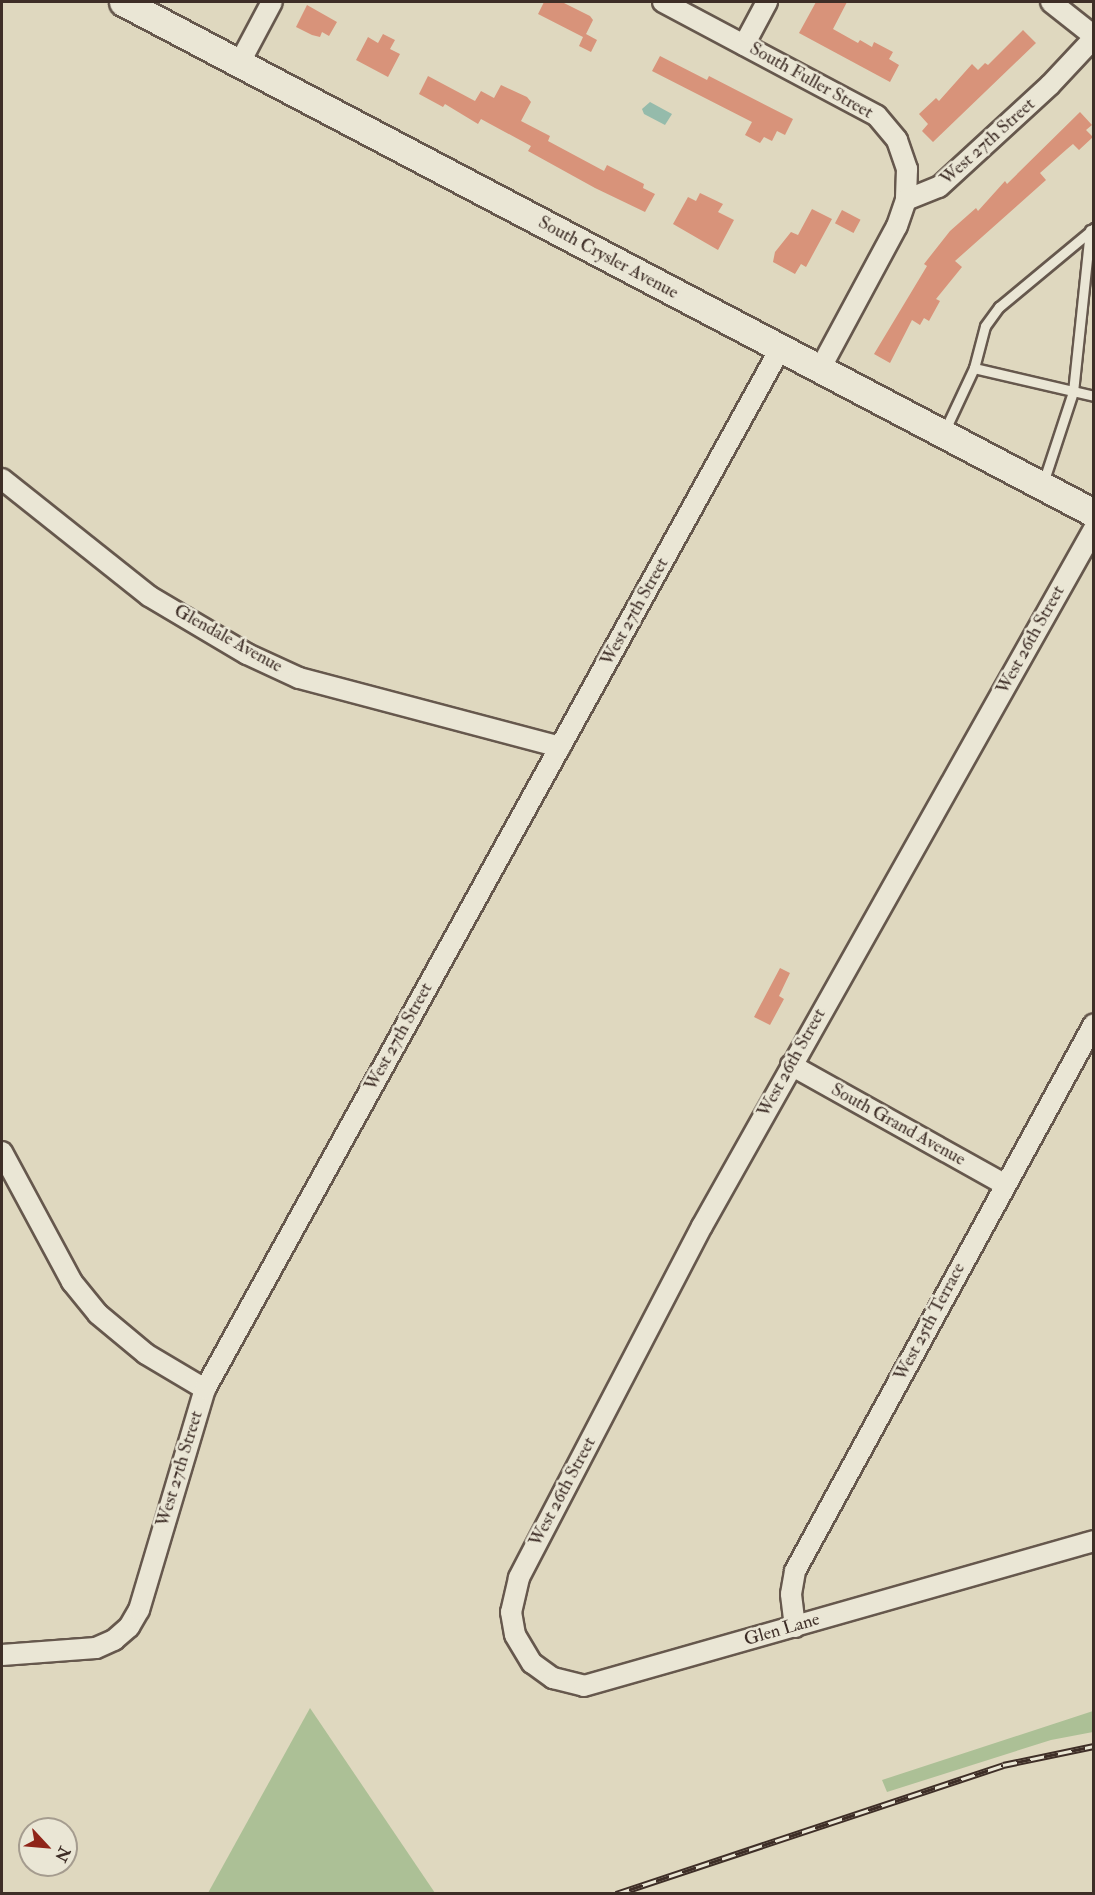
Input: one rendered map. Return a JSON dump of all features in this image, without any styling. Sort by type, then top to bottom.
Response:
[{"type":"main road","name":"South Crysler Avenue","points":[[123,2],[1094,513]]},
{"type":"street","points":[[239,64],[272,2]]},
{"type":"street","name":"South Fuller Street","points":[[663,2],[877,116],[897,140],[907,169],[906,201]]},
{"type":"street","points":[[744,45],[767,2]]},
{"type":"street","points":[[1051,2],[1094,37]]},
{"type":"street","name":"West 27th Street","points":[[906,201],[939,188],[1050,85],[1094,37]]},
{"type":"street","points":[[820,369],[897,226],[906,201]]},
{"type":"street","name":"West 27th Street","points":[[2,1655],[96,1648],[114,1640],[129,1627],[139,1610],[205,1389],[780,349]]},
{"type":"street","name":"Glendale Avenue","points":[[2,479],[150,596],[247,654],[299,678],[560,747]]},
{"type":"street","name":"West 26th Street","points":[[511,1607],[519,1578],[702,1226],[1094,529]]},
{"type":"street","name":"West 25th Terrace","points":[[795,1626],[791,1594],[795,1571],[1004,1184],[1094,1024]]},
{"type":"street","name":"South Grand Avenue","points":[[791,1065],[1004,1184]]},
{"type":"street","points":[[2,1152],[72,1282],[98,1314],[146,1354],[205,1389]]},
{"type":"street","name":"Glen Lane","points":[[511,1607],[515,1635],[532,1663],[553,1678],[584,1686],[1094,1542]]},
{"type":"lane","points":[[943,434],[975,368],[985,326],[999,307],[1092,229]]},
{"type":"lane","points":[[1042,486],[1073,392],[1092,229]]},
{"type":"lane","points":[[975,368],[1094,396]]},
{"type":"shaded area","points":[[650,102],[672,114],[665,125],[644,114],[642,109]]},
{"type":"shaded area","points":[[310,1708],[435,1893],[208,1893]]},
{"type":"shaded area","points":[[1093,1711],[1093,1732],[1051,1740],[887,1792],[882,1780]]},
{"type":"building","points":[[544,2],[562,2],[590,16],[593,20],[586,34],[597,40],[591,52],[579,46],[583,37],[538,14]]},
{"type":"building","points":[[816,2],[847,2],[833,29],[858,43],[860,40],[872,47],[874,42],[893,52],[889,59],[899,65],[890,82],[799,33]]},
{"type":"building","points":[[307,5],[337,22],[329,36],[322,32],[320,37],[312,35],[296,27]]},
{"type":"building","points":[[1023,30],[1036,43],[933,142],[922,131],[928,124],[919,114],[936,98],[939,101],[972,64],[978,70],[985,63],[988,65]]},
{"type":"building","points":[[383,34],[395,40],[390,49],[400,54],[388,77],[356,60],[368,37],[378,43]]},
{"type":"building","points":[[660,56],[707,80],[709,76],[793,119],[785,135],[777,131],[772,141],[764,137],[760,143],[745,135],[752,122],[652,71]]},
{"type":"building","points":[[428,76],[475,101],[481,91],[494,98],[501,85],[527,97],[531,102],[521,121],[550,136],[548,141],[604,171],[607,165],[644,184],[643,188],[655,194],[645,212],[595,188],[528,151],[531,146],[481,119],[478,124],[445,104],[443,107],[419,94]]},
{"type":"building","points":[[1080,112],[1092,125],[1086,130],[1093,137],[1079,150],[1073,144],[1040,173],[1046,180],[955,261],[962,267],[936,299],[940,301],[929,321],[924,318],[920,325],[912,320],[890,363],[874,354],[927,266],[924,264],[950,231],[976,208],[978,211],[1005,181],[1007,184]]},
{"type":"building","points":[[700,193],[723,204],[718,212],[734,220],[718,250],[673,224],[688,197],[696,201]]},
{"type":"building","points":[[812,209],[832,219],[806,267],[801,264],[795,274],[773,262],[775,252],[791,232],[798,235]]},
{"type":"building","points":[[842,210],[861,220],[853,233],[835,223]]},
{"type":"building","points":[[780,968],[790,973],[779,996],[784,999],[770,1025],[754,1017]]},
{"type":"railway","points":[[616,1894],[1003,1765],[1094,1746]]}]
